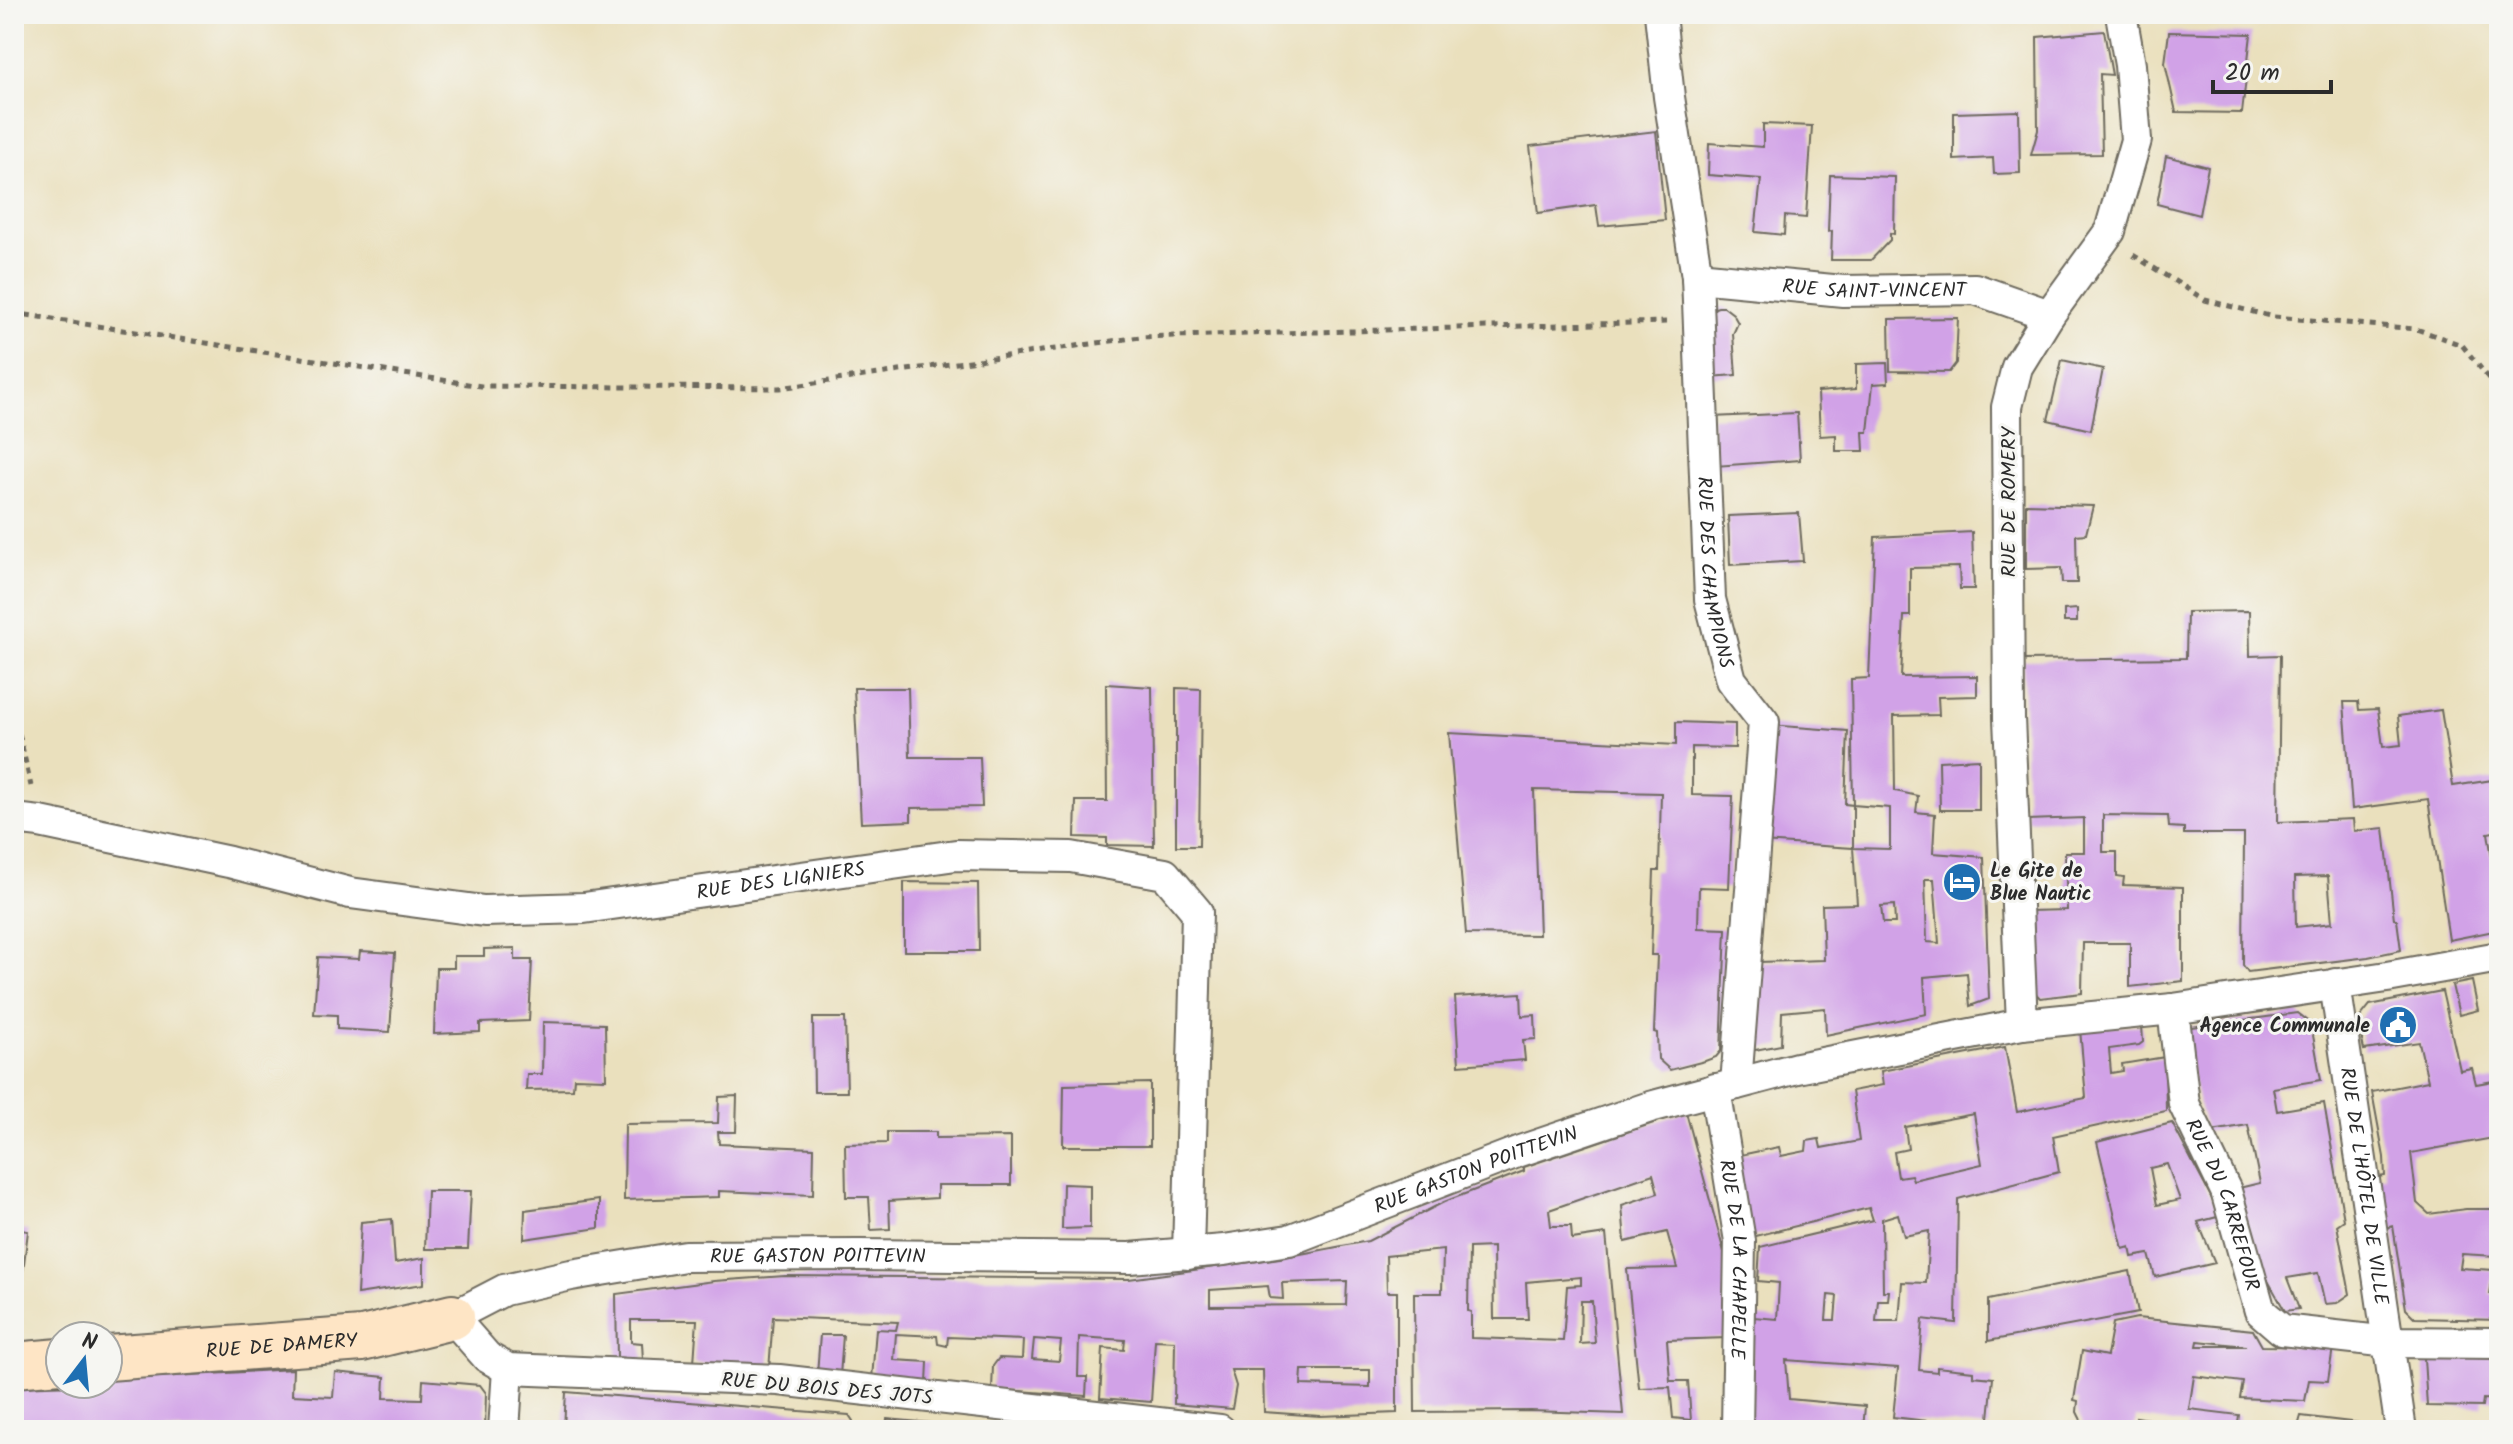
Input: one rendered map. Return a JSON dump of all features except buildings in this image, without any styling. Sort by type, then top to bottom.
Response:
[{"type":"main road","name":"RUE DE DAMERY","points":[[124,1357],[362,1339],[452,1317]]},
{"type":"main road","points":[[14,1365],[44,1362]]},
{"type":"street","name":"RUE DES CHAMPIONS","points":[[1660,14],[1669,97],[1697,277],[1710,599],[1731,680],[1764,722],[1726,1086]]},
{"type":"street","name":"RUE DE ROMERY","points":[[2022,1024],[2009,718],[2007,407],[2017,367],[2049,315],[2110,231],[2136,140],[2130,65],[2121,14]]},
{"type":"street","name":"RUE SAINT-VINCENT","points":[[1697,277],[1843,291],[1975,289],[2049,315]]},
{"type":"street","name":"RUE DES LIGNIERS","points":[[27,820],[229,862],[350,893],[484,911],[584,908],[956,855],[1071,857],[1165,874],[1197,912],[1188,1254]]},
{"type":"street","name":"RUE GASTON POITTEVIN","points":[[452,1317],[504,1290],[685,1256],[1130,1258],[1188,1254],[1289,1240],[1520,1151],[1650,1107],[1797,1068],[2022,1024],[2173,1009],[2499,957]]},
{"type":"street","name":"RUE DE L'HÔTEL DE VILLE","points":[[2335,984],[2401,1430]]},
{"type":"street","name":"RUE DU CARREFOUR","points":[[2173,1009],[2184,1104],[2226,1191],[2260,1311],[2282,1330],[2389,1342],[2499,1343]]},
{"type":"street","name":"RUE DE LA CHAPELLE","points":[[1726,1086],[1740,1241],[1737,1430]]},
{"type":"street","points":[[452,1317],[487,1357],[508,1369],[504,1430]]},
{"type":"street","name":"RUE DU BOIS DES JOTS","points":[[508,1369],[779,1380],[1220,1430]]},
{"type":"path","points":[[2110,231],[2136,259],[2205,300],[2274,317],[2416,329],[2462,345],[2499,391]]},
{"type":"path","points":[[14,313],[481,386],[780,388],[1140,337],[1699,321]]},
{"type":"path","points":[[14,711],[27,820]]},
{"type":"place","name":"Le Gite de Blue Nautic","points":[[1962,882]]},
{"type":"place","name":"Agence Communale","points":[[2398,1025]]}]
